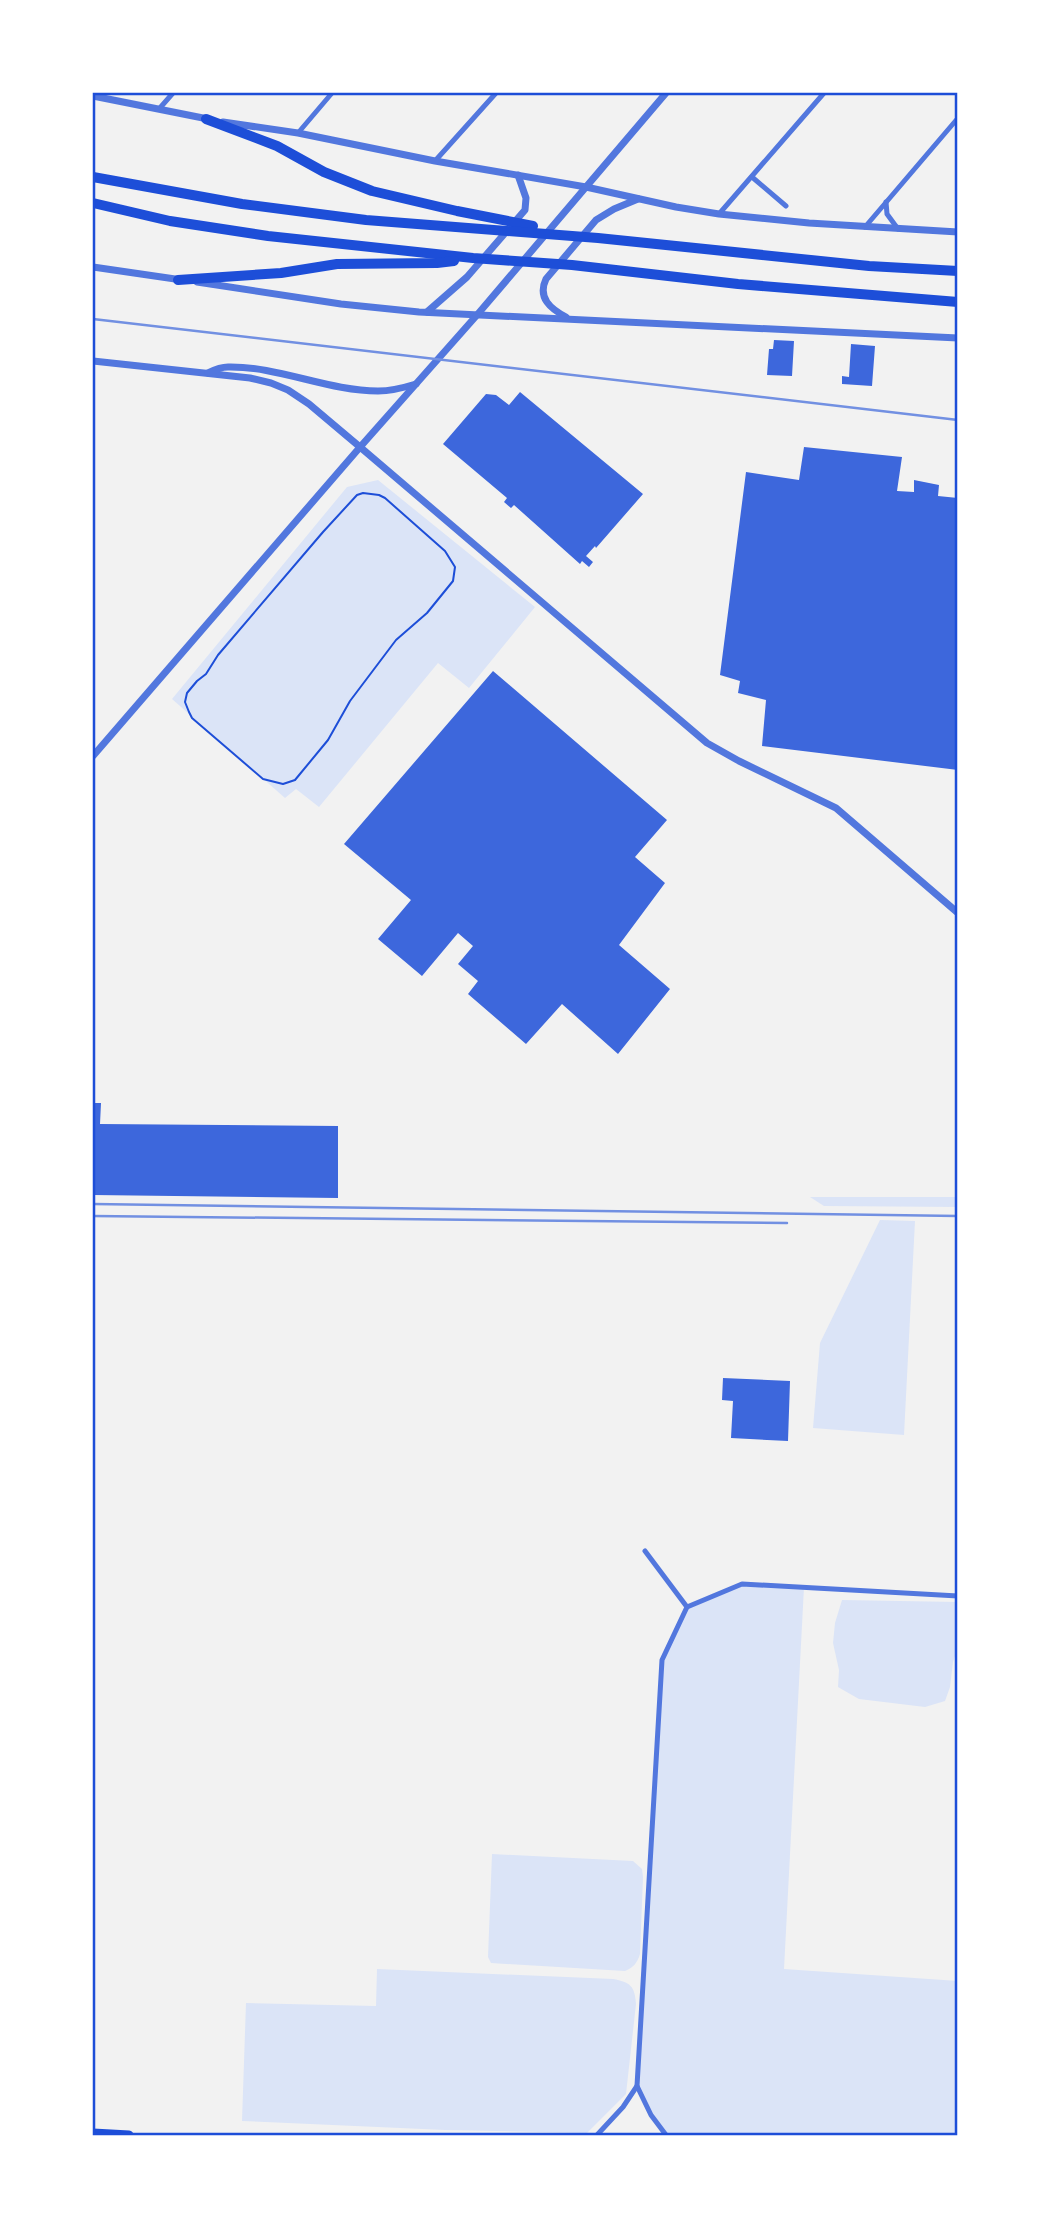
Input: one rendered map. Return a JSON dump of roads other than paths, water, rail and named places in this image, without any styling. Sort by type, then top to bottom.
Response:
[{"type":"highway","points":[[206,119],[277,146],[324,172],[372,191],[502,225]]},
{"type":"highway","points":[[93,177],[165,191],[366,220],[502,225],[598,238],[869,266],[958,271]]},
{"type":"highway","points":[[93,203],[170,221],[268,236],[738,284],[958,303]]},
{"type":"highway","points":[[178,279],[281,273],[337,264],[437,263],[473,258]]},
{"type":"main road","points":[[93,2133],[129,2135]]},
{"type":"street","points":[[159,109],[173,93]]},
{"type":"street","points":[[298,133],[332,93]]},
{"type":"street","points":[[435,162],[496,93]]},
{"type":"street","points":[[719,214],[824,93]]},
{"type":"street","points":[[93,756],[477,315],[661,94]]},
{"type":"street","points":[[93,96],[719,214],[958,232]]},
{"type":"street","points":[[864,227],[958,118]]},
{"type":"street","points":[[426,312],[467,277],[525,210],[526,198],[518,175]]},
{"type":"street","points":[[752,177],[786,206]]},
{"type":"street","points":[[570,319],[547,303],[543,292],[546,279],[596,220],[638,199]]},
{"type":"street","points":[[886,202],[887,214],[898,229]]},
{"type":"street","points":[[93,267],[341,304],[426,312],[958,338]]},
{"type":"street","points":[[93,361],[250,379],[288,390],[360,447],[707,743],[738,761],[836,808],[958,913]]},
{"type":"street","points":[[205,373],[226,366],[276,372],[329,385],[367,390],[395,390],[416,384]]},
{"type":"street","points":[[645,1551],[687,1607]]},
{"type":"street","points":[[666,2135],[650,2115],[637,2086],[662,1660],[687,1607],[742,1584],[958,1596]]},
{"type":"street","points":[[597,2135],[623,2107],[637,2086]]},
{"type":"railway","points":[[93,319],[958,420]]},
{"type":"railway","points":[[93,1204],[958,1216]]},
{"type":"railway","points":[[93,1216],[787,1223]]}]
